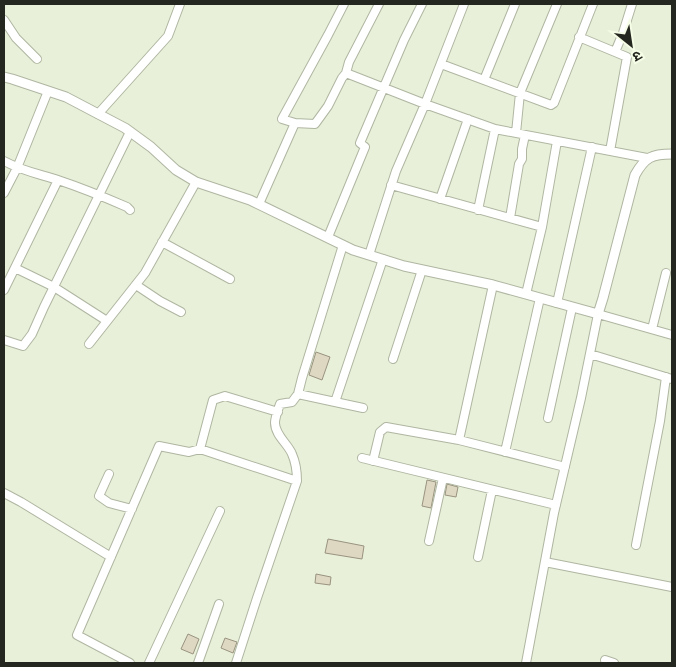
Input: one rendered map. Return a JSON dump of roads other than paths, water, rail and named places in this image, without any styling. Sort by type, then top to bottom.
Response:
[{"type":"street","points":[[98,114],[168,36],[180,4]]},
{"type":"street","points":[[344,4],[282,119],[295,123],[316,124],[346,73],[349,62],[379,4]]},
{"type":"street","points":[[328,237],[365,147],[360,143],[404,40],[422,4]]},
{"type":"street","points":[[369,254],[396,171],[464,5],[455,4]]},
{"type":"street","points":[[484,80],[515,4]]},
{"type":"street","points":[[516,133],[520,94],[557,4]]},
{"type":"street","points":[[441,64],[547,104],[554,103],[593,4]]},
{"type":"street","points":[[615,52],[632,4]]},
{"type":"street","points":[[4,20],[16,38],[37,59]]},
{"type":"street","points":[[579,37],[627,57],[610,151]]},
{"type":"street","points":[[346,73],[495,130],[647,158]]},
{"type":"street","points":[[4,77],[66,97],[130,132],[151,147],[176,170],[196,182],[250,200],[354,250],[404,266],[493,285],[672,335]]},
{"type":"street","points":[[4,193],[17,168],[48,91]]},
{"type":"street","points":[[440,199],[468,120]]},
{"type":"street","points":[[259,204],[295,123]]},
{"type":"street","points":[[478,210],[495,130]]},
{"type":"street","points":[[4,340],[23,346],[32,334],[130,132]]},
{"type":"street","points":[[510,218],[525,135]]},
{"type":"street","points":[[526,294],[542,227],[557,140]]},
{"type":"street","points":[[557,303],[592,147]]},
{"type":"street","points":[[526,663],[556,505],[598,314],[635,175],[640,165],[647,158],[658,154],[672,154]]},
{"type":"street","points":[[4,161],[17,168],[99,195],[130,210]]},
{"type":"street","points":[[4,290],[58,180]]},
{"type":"street","points":[[89,344],[145,273],[196,182]]},
{"type":"street","points":[[391,185],[542,227]]},
{"type":"street","points":[[162,242],[230,279]]},
{"type":"street","points":[[236,663],[297,481],[297,467],[292,453],[275,424],[280,404],[292,402],[298,394],[343,245]]},
{"type":"street","points":[[335,402],[383,259]]},
{"type":"street","points":[[16,268],[54,287],[107,321]]},
{"type":"street","points":[[393,359],[422,270]]},
{"type":"street","points":[[652,329],[666,273]]},
{"type":"street","points":[[136,285],[181,312]]},
{"type":"street","points":[[459,440],[493,285]]},
{"type":"street","points":[[505,452],[540,298]]},
{"type":"street","points":[[548,418],[572,308]]},
{"type":"street","points":[[590,354],[669,378],[636,545]]},
{"type":"street","points":[[298,394],[364,408]]},
{"type":"street","points":[[200,449],[214,400],[225,396],[278,412]]},
{"type":"street","points":[[373,461],[380,432],[386,427],[459,440],[565,467]]},
{"type":"street","points":[[130,663],[77,635],[159,446],[189,452],[200,449],[297,481]]},
{"type":"street","points":[[362,458],[556,505]]},
{"type":"street","points":[[109,474],[99,496],[109,504],[132,509]]},
{"type":"street","points":[[429,541],[443,478]]},
{"type":"street","points":[[478,557],[492,490]]},
{"type":"street","points":[[4,492],[111,557]]},
{"type":"street","points":[[149,663],[220,510]]},
{"type":"street","points":[[545,562],[672,587]]},
{"type":"street","points":[[198,663],[219,604]]},
{"type":"street","points":[[605,660],[614,663]]}]
